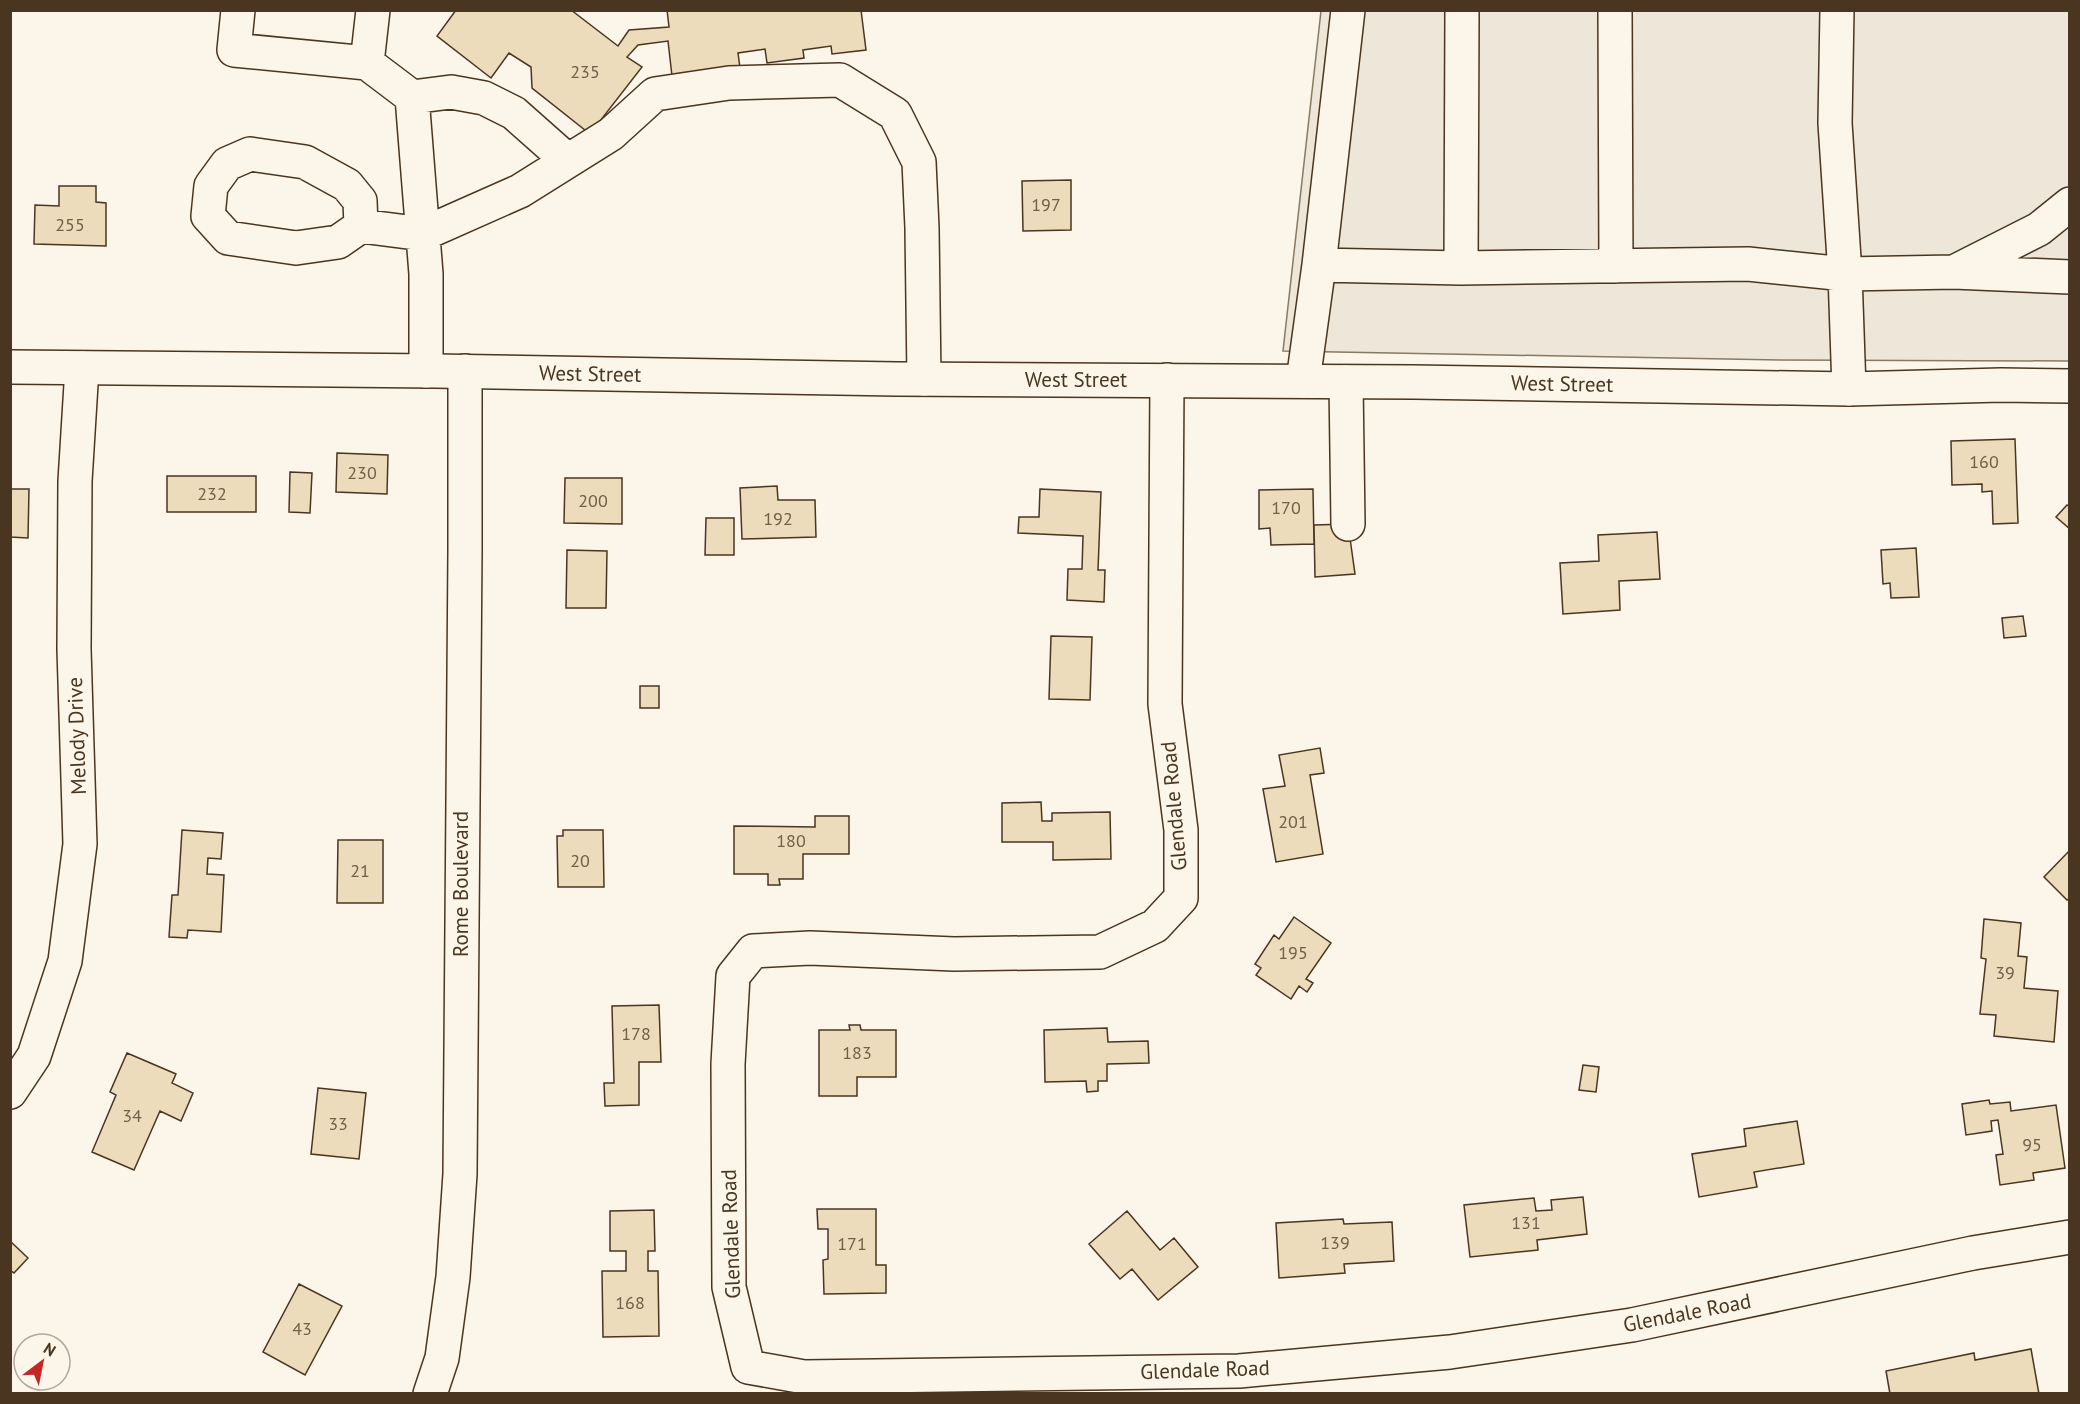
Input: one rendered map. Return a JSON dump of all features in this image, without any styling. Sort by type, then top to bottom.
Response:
[{"type":"street","points":[[238,10],[234,50],[367,63],[412,98],[451,92],[484,98],[514,113],[567,160]]},
{"type":"street","points":[[367,63],[373,10]]},
{"type":"street","points":[[1303,381],[1319,265],[1348,10]]},
{"type":"street","points":[[1461,268],[1462,10]]},
{"type":"street","points":[[1615,10],[1616,266]]},
{"type":"street","points":[[1837,10],[1835,123],[1845,274],[1849,389]]},
{"type":"street","points":[[361,226],[423,234],[520,190],[611,134],[655,94],[729,83],[840,80],[895,114],[919,162],[924,379]]},
{"type":"street","points":[[412,98],[426,274],[426,371]]},
{"type":"street","points":[[1954,272],[2039,229],[2070,204]]},
{"type":"street","points":[[1319,265],[1461,268],[1748,264],[1845,274],[1954,272],[2070,277]]},
{"type":"street","name":"West Street","points":[[10,366],[1849,389],[2001,385],[2070,386]]},
{"type":"street","name":"Melody Drive","points":[[10,1092],[34,1056],[65,961],[80,844],[74,626],[75,480],[82,368]]},
{"type":"street","name":"Rome Boulevard","points":[[430,1394],[442,1358],[447,1323],[453,1276],[460,1174],[465,371]]},
{"type":"street","name":"Glendale Road","points":[[1167,380],[1165,704],[1181,830],[1181,898],[1155,926],[1100,952],[954,954],[810,948],[753,951],[733,976],[728,1064],[729,1287],[748,1367],[804,1377],[1227,1371],[1450,1352],[1632,1325],[1973,1253],[2070,1237]]},
{"type":"street","points":[[1346,382],[1348,524]]},
{"type":"shaded area","points":[[1321,11],[2069,11],[2069,361],[1780,360],[1283,351]]},
{"type":"building","points":[[456,10],[571,10],[618,46],[629,30],[669,27],[667,10],[861,10],[866,50],[832,54],[831,46],[803,50],[804,58],[767,63],[765,49],[738,53],[740,68],[672,76],[668,41],[638,45],[627,57],[642,67],[590,134],[532,88],[531,67],[509,53],[491,78],[437,36]]},
{"type":"building","points":[[1071,180],[1071,230],[1023,231],[1022,181]]},
{"type":"building","points":[[59,186],[96,186],[96,202],[106,203],[106,246],[34,244],[35,205],[59,206]]},
{"type":"building","points":[[2015,439],[2018,523],[1993,524],[1992,491],[1982,492],[1982,484],[1952,485],[1951,441]]},
{"type":"building","points":[[337,453],[388,455],[387,494],[336,492]]},
{"type":"building","points":[[290,472],[312,473],[310,513],[289,512]]},
{"type":"building","points":[[167,476],[256,476],[256,512],[167,512]]},
{"type":"building","points":[[565,478],[622,478],[622,524],[564,523]]},
{"type":"building","points":[[777,486],[778,500],[815,500],[816,537],[742,539],[740,488]]},
{"type":"building","points":[[10,489],[29,489],[28,538],[10,537]]},
{"type":"building","points":[[1040,489],[1101,492],[1098,570],[1105,570],[1104,602],[1067,600],[1068,569],[1082,569],[1083,536],[1018,533],[1019,517],[1039,517]]},
{"type":"building","points":[[1313,489],[1314,544],[1271,545],[1270,528],[1259,529],[1259,490]]},
{"type":"building","points":[[2067,505],[2070,507],[2070,529],[2056,517]]},
{"type":"building","points":[[706,518],[734,518],[734,555],[705,555]]},
{"type":"building","points":[[1348,524],[1355,574],[1315,577],[1314,525]]},
{"type":"building","points":[[1657,532],[1660,579],[1619,581],[1620,610],[1563,614],[1560,563],[1599,561],[1598,535]]},
{"type":"building","points":[[1916,548],[1919,597],[1891,598],[1890,583],[1883,584],[1881,550]]},
{"type":"building","points":[[567,550],[607,551],[606,608],[566,608]]},
{"type":"building","points":[[2023,616],[2026,636],[2004,638],[2002,618]]},
{"type":"building","points":[[1051,636],[1092,637],[1090,700],[1049,699]]},
{"type":"building","points":[[640,686],[659,686],[659,708],[640,708]]},
{"type":"building","points":[[1320,748],[1324,773],[1310,775],[1323,854],[1276,862],[1263,789],[1285,786],[1279,755]]},
{"type":"building","points":[[1041,802],[1042,821],[1052,821],[1052,813],[1110,812],[1111,859],[1053,860],[1053,842],[1002,842],[1002,803]]},
{"type":"building","points":[[815,816],[849,816],[849,854],[803,854],[803,879],[779,879],[780,885],[768,885],[768,874],[734,874],[734,826],[815,827]]},
{"type":"building","points":[[182,830],[223,833],[221,859],[208,858],[207,874],[224,875],[221,932],[188,930],[187,938],[169,937],[172,895],[178,895]]},
{"type":"building","points":[[563,830],[603,830],[604,887],[558,887],[557,836],[563,836]]},
{"type":"building","points":[[338,840],[383,840],[383,903],[337,903]]},
{"type":"building","points":[[2070,850],[2070,898],[2067,900],[2044,877]]},
{"type":"building","points":[[1294,917],[1331,943],[1306,979],[1313,983],[1307,992],[1299,986],[1291,999],[1256,975],[1261,968],[1255,964],[1274,935],[1279,939]]},
{"type":"building","points":[[1984,919],[2021,923],[2018,956],[2027,957],[2024,988],[2058,991],[2054,1042],[1994,1036],[1996,1015],[1980,1014],[1986,959],[1981,958]]},
{"type":"building","points":[[659,1005],[661,1062],[639,1062],[639,1105],[605,1106],[604,1083],[614,1083],[612,1006]]},
{"type":"building","points":[[849,1025],[860,1025],[861,1030],[896,1030],[896,1077],[857,1077],[857,1096],[819,1096],[819,1030],[850,1030]]},
{"type":"building","points":[[1107,1028],[1108,1042],[1148,1041],[1149,1063],[1107,1064],[1107,1081],[1098,1081],[1098,1091],[1087,1092],[1086,1081],[1045,1082],[1044,1030]]},
{"type":"building","points":[[127,1053],[176,1074],[172,1083],[193,1093],[181,1121],[160,1111],[134,1170],[92,1152],[116,1095],[110,1092]]},
{"type":"building","points":[[1583,1065],[1599,1067],[1596,1092],[1579,1090]]},
{"type":"building","points":[[318,1088],[366,1093],[359,1159],[311,1154]]},
{"type":"building","points":[[1989,1100],[1990,1104],[2010,1102],[2011,1111],[2056,1105],[2065,1168],[2033,1173],[2034,1180],[2000,1185],[1996,1155],[2003,1154],[1998,1120],[1991,1121],[1992,1131],[1966,1135],[1962,1104]]},
{"type":"building","points":[[1797,1121],[1804,1164],[1754,1172],[1757,1187],[1699,1197],[1692,1154],[1746,1146],[1744,1129]]},
{"type":"building","points":[[1583,1197],[1587,1234],[1537,1240],[1538,1250],[1470,1257],[1464,1205],[1534,1198],[1536,1211],[1552,1210],[1551,1200]]},
{"type":"building","points":[[817,1209],[876,1209],[876,1265],[886,1265],[886,1293],[824,1294],[823,1260],[828,1259],[828,1229],[818,1229]]},
{"type":"building","points":[[654,1210],[655,1251],[648,1251],[648,1271],[658,1271],[659,1336],[603,1337],[602,1271],[626,1271],[626,1251],[610,1251],[610,1211]]},
{"type":"building","points":[[1127,1211],[1160,1250],[1174,1238],[1198,1267],[1158,1300],[1132,1269],[1120,1279],[1089,1244]]},
{"type":"building","points":[[1343,1219],[1344,1224],[1392,1222],[1394,1261],[1344,1264],[1345,1273],[1279,1278],[1276,1223]]},
{"type":"building","points":[[10,1241],[28,1258],[14,1273],[10,1270]]},
{"type":"building","points":[[299,1284],[342,1306],[305,1375],[263,1352]]},
{"type":"building","points":[[2031,1349],[2039,1394],[1890,1394],[1886,1371],[1974,1353],[1975,1360]]}]
